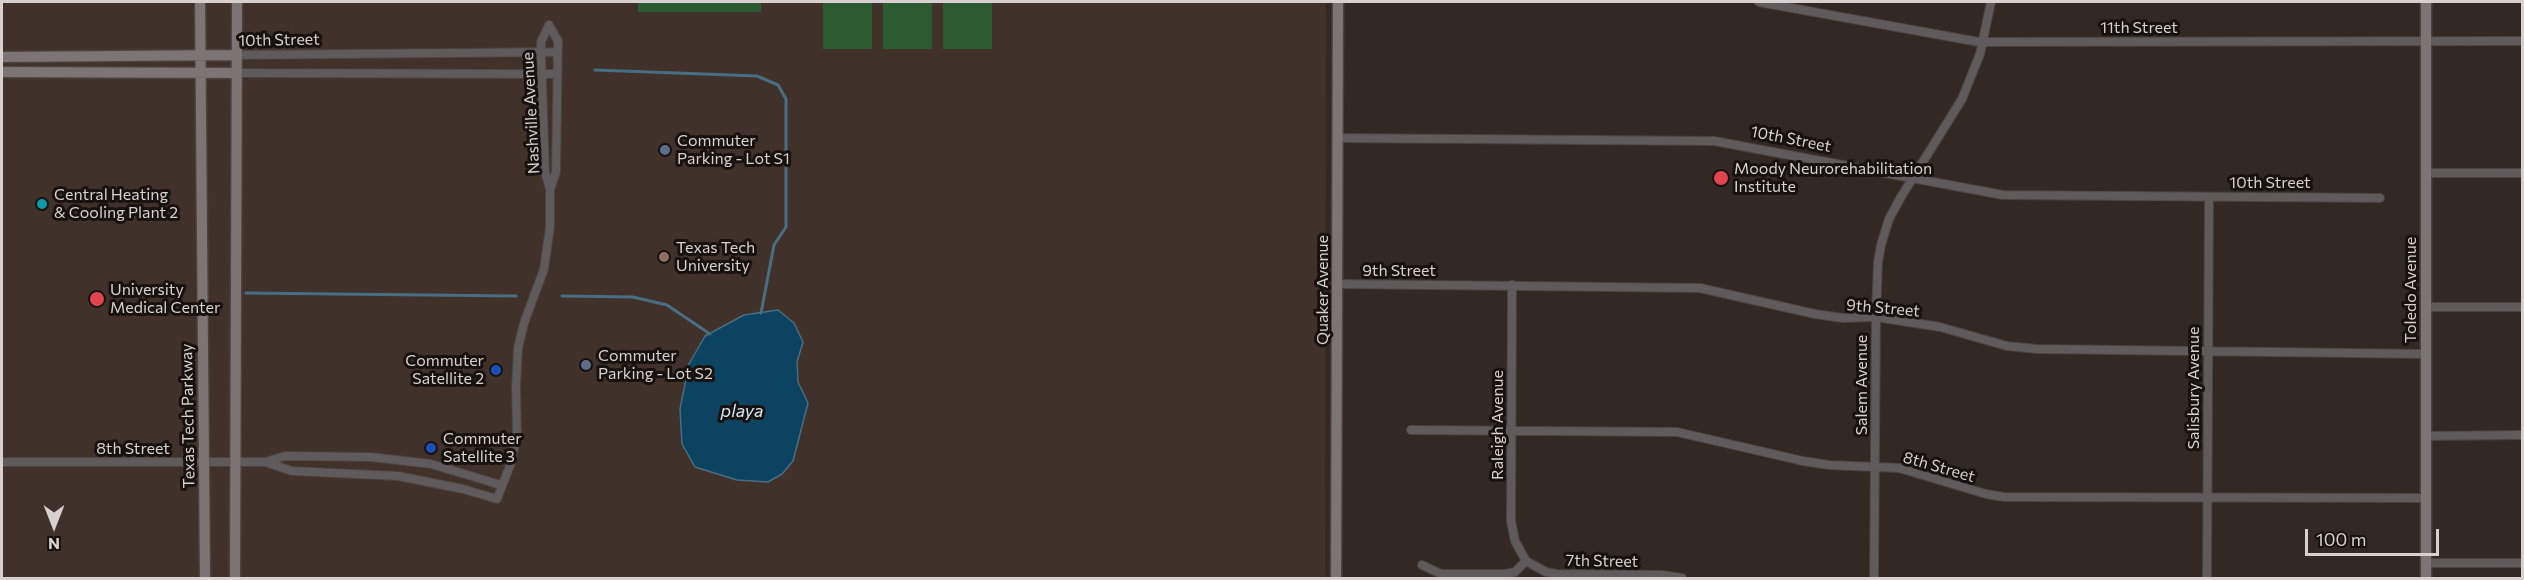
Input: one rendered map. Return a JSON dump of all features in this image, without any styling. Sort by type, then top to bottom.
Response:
[{"type":"main road","name":"Texas Tech Parkway","points":[[200,2],[205,579]]},
{"type":"main road","points":[[235,579],[237,2]]},
{"type":"main road","name":"Quaker Avenue","points":[[1336,579],[1338,2]]},
{"type":"main road","name":"Toledo Avenue","points":[[2426,2],[2426,579]]},
{"type":"main road","name":"10th Street","points":[[2,57],[237,55]]},
{"type":"main road","points":[[121,57],[121,73]]},
{"type":"main road","name":"10th Street","points":[[2,72],[237,73]]},
{"type":"street","name":"11th Street","points":[[1759,2],[1983,42],[2523,41]]},
{"type":"street","name":"Salem Avenue","points":[[1875,579],[1876,317],[1878,262],[1881,245],[1889,219],[1962,99],[1983,42],[1992,2]]},
{"type":"street","name":"Nashville Avenue","points":[[497,499],[511,463],[517,435],[516,388],[519,348],[524,323],[544,269],[550,227],[550,190],[545,172],[541,74],[541,42],[549,25],[558,41],[556,172],[550,190]]},
{"type":"street","name":"10th Street","points":[[237,55],[558,52]]},
{"type":"street","name":"10th Street","points":[[237,73],[557,74]]},
{"type":"street","name":"10th Street","points":[[1338,138],[1714,141],[2003,195],[2380,198]]},
{"type":"street","points":[[2426,173],[2523,173]]},
{"type":"street","name":"Salisbury Avenue","points":[[2206,579],[2209,197]]},
{"type":"street","name":"9th Street","points":[[1338,284],[1700,288],[1815,314],[1843,318],[1876,317],[1940,327],[2007,346],[2037,349],[2426,354]]},
{"type":"street","name":"Raleigh Avenue","points":[[1512,285],[1511,521],[1515,541],[1526,561]]},
{"type":"street","points":[[2426,307],[2523,307]]},
{"type":"street","name":"8th Street","points":[[1411,430],[1677,432],[1803,461],[1899,468],[1986,494],[2004,497],[2426,498]]},
{"type":"street","points":[[2426,436],[2523,435]]},
{"type":"street","name":"8th Street","points":[[2,462],[265,462],[285,456],[398,459],[431,464],[501,485]]},
{"type":"street","name":"8th Street","points":[[265,462],[292,471],[398,476],[497,499]]},
{"type":"street","points":[[1422,565],[1441,574],[1505,574],[1515,572],[1526,561]]},
{"type":"street","name":"7th Street","points":[[1526,561],[1546,572],[1556,574],[1661,575],[1682,579]]},
{"type":"street","points":[[2426,563],[2523,563]]},
{"type":"shaded area","name":"Texas Tech University","points":[[2,2],[1326,2],[1325,578],[2,578]]},
{"type":"green space","points":[[638,2],[761,2],[761,12],[638,12]]},
{"type":"green space","points":[[823,2],[872,2],[872,49],[823,49]]},
{"type":"green space","points":[[883,2],[932,2],[932,49],[883,49]]},
{"type":"green space","points":[[943,2],[992,2],[992,49],[943,49]]},
{"type":"water","name":"playa","points":[[778,310],[794,323],[803,342],[797,362],[798,382],[808,403],[793,461],[782,474],[768,482],[737,480],[695,467],[682,444],[680,409],[689,364],[705,336],[744,315]]},
{"type":"waterway","points":[[595,70],[757,76],[778,85],[786,99],[786,227],[774,245],[761,313]]},
{"type":"waterway","points":[[246,293],[516,296]]},
{"type":"waterway","points":[[562,296],[633,297],[667,305],[710,334]]},
{"type":"place","name":"Commuter Parking - Lot S1","points":[[665,150]]},
{"type":"place","name":"Moody Neurorehabilitation Institute","points":[[1721,178]]},
{"type":"place","name":"Central Heating & Cooling Plant 2","points":[[42,204]]},
{"type":"place","name":"Texas Tech University","points":[[664,257]]},
{"type":"place","name":"University Medical Center","points":[[97,299]]},
{"type":"place","name":"Commuter Parking - Lot S2","points":[[586,365]]},
{"type":"place","name":"Commuter Satellite 2","points":[[496,370]]},
{"type":"place","name":"Commuter Satellite 3","points":[[431,448]]}]
